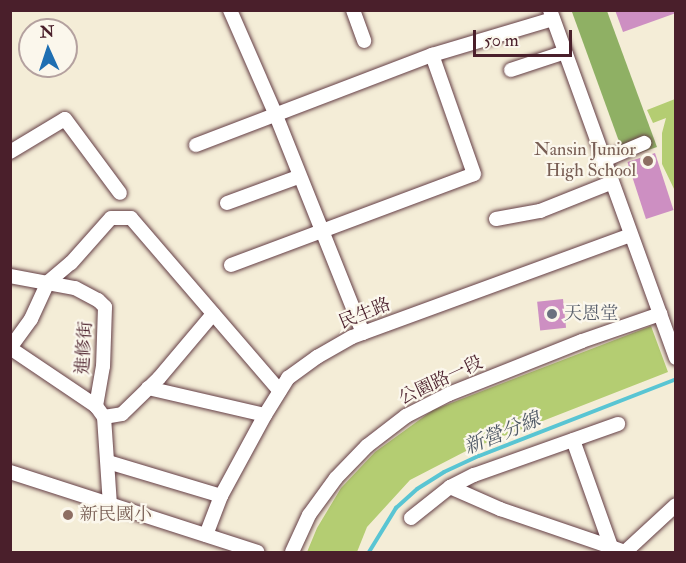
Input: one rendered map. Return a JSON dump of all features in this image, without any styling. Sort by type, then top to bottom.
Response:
[{"type":"street","points":[[230,10],[275,113],[298,177],[363,333]]},
{"type":"street","points":[[353,10],[364,41]]},
{"type":"street","points":[[196,145],[432,55],[551,15],[675,358]]},
{"type":"street","points":[[511,70],[565,52]]},
{"type":"street","points":[[231,265],[474,174],[432,55]]},
{"type":"street","points":[[10,152],[66,119],[120,193]]},
{"type":"street","points":[[603,161],[644,143]]},
{"type":"street","points":[[227,203],[298,177]]},
{"type":"street","points":[[496,219],[540,212],[610,183]]},
{"type":"street","points":[[213,314],[122,414],[100,411],[10,348],[31,319],[48,282],[71,263],[111,218],[131,218],[280,391]]},
{"type":"street","name":"民生路","points":[[206,536],[221,496],[265,415],[288,378],[317,357],[363,333],[630,235]]},
{"type":"street","name":"進修街","points":[[10,276],[75,288],[98,300],[105,307],[100,411],[108,462],[110,504]]},
{"type":"street","name":"公園路一段","points":[[292,552],[309,515],[336,478],[367,446],[405,416],[449,394],[582,341],[660,314]]},
{"type":"street","points":[[148,388],[265,415]]},
{"type":"street","points":[[411,518],[450,487],[474,475],[618,424]]},
{"type":"street","points":[[573,440],[611,547]]},
{"type":"street","points":[[108,462],[221,496]]},
{"type":"street","points":[[10,472],[257,552]]},
{"type":"street","points":[[450,487],[500,509],[625,552],[675,505]]},
{"type":"green space","points":[[576,10],[607,11],[657,147],[625,158],[572,12]]},
{"type":"green space","points":[[675,99],[675,191],[662,164],[662,133],[666,118],[653,123],[647,110]]},
{"type":"green space","points":[[651,326],[668,372],[468,450],[410,480],[367,527],[357,552],[307,552],[317,528],[341,488],[375,452],[433,410]]},
{"type":"building","points":[[615,10],[676,10],[676,13],[623,32]]},
{"type":"building","points":[[655,153],[674,210],[646,219],[627,162]]},
{"type":"building","name":"天恩堂","points":[[563,299],[566,328],[540,331],[537,302]]},
{"type":"waterway","name":"新營分線","points":[[369,552],[396,508],[417,489],[444,472],[479,456],[676,379]]},
{"type":"place","name":"Nansin Junior High School","points":[[648,161]]},
{"type":"place","name":"天恩堂","points":[[552,314]]},
{"type":"place","name":"新民國小","points":[[68,515]]}]
